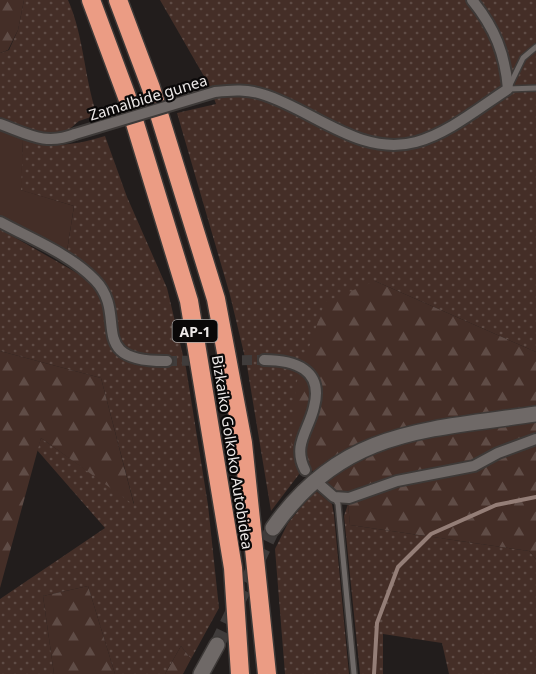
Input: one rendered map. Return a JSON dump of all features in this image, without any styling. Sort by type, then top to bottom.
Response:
[{"type":"highway","name":"Bizkaiko Golkoko Autobidea","points":[[91,0],[127,97],[189,301],[233,568],[240,674]]},
{"type":"highway","name":"Bizkaiko Golkoko Autobidea","points":[[118,0],[151,88],[216,299],[243,443],[267,674]]},
{"type":"main road","points":[[273,528],[291,502],[310,483],[330,468],[368,447],[409,433],[536,414]]},
{"type":"main road","points":[[201,674],[217,645]]},
{"type":"street","points":[[472,0],[495,32],[501,48],[508,89]]},
{"type":"street","name":"Zamalbide gunea","points":[[0,124],[38,140],[63,139],[215,92],[237,90],[267,95],[365,141],[401,145],[438,133],[508,89]]},
{"type":"street","points":[[0,222],[45,246],[94,279],[107,301],[112,339],[125,354],[144,361],[167,361]]},
{"type":"street","points":[[264,360],[286,360],[296,363],[312,379],[316,398],[315,407],[300,441],[305,470]]},
{"type":"street","points":[[319,484],[334,497],[349,498],[397,481],[474,466],[498,453],[536,439]]},
{"type":"lane","points":[[536,47],[523,58],[508,89],[536,88]]},
{"type":"lane","points":[[334,497],[338,504],[354,674]]},
{"type":"green space","points":[[0,0],[24,0],[18,30],[8,50],[0,53]]},
{"type":"green space","points":[[24,0],[68,0],[73,14],[97,115],[79,121],[65,133],[37,135],[0,117],[0,53],[9,50],[18,30]]},
{"type":"green space","points":[[160,0],[536,0],[536,352],[375,281],[306,465],[271,511],[247,366],[230,295],[177,113],[216,104],[209,85]]},
{"type":"green space","points":[[0,129],[23,140],[21,190],[74,206],[67,251],[0,217]]},
{"type":"green space","points":[[105,136],[127,197],[167,288],[186,368],[208,505],[219,608],[191,659],[181,646],[165,674],[115,674],[88,586],[43,596],[54,674],[0,674],[0,599],[105,528],[37,450],[41,438],[134,504],[101,378],[0,351],[0,229],[86,278],[67,251],[74,206],[20,190],[23,140],[45,144],[64,144]]},
{"type":"green space","points":[[375,281],[536,352],[536,559],[529,551],[350,525],[348,504],[291,451],[296,384],[325,302]]},
{"type":"green space","points":[[0,351],[101,378],[134,505],[41,438],[0,588]]},
{"type":"green space","points":[[315,490],[332,504],[349,674],[285,674],[275,549],[288,523]]},
{"type":"green space","points":[[348,504],[350,525],[529,551],[536,559],[536,674],[449,674],[442,643],[383,634],[383,674],[360,674],[344,516]]},
{"type":"green space","points":[[88,586],[115,674],[54,674],[43,596]]},
{"type":"green space","points":[[181,646],[191,659],[183,674],[165,674]]},
{"type":"waterway","points":[[374,674],[377,623],[398,567],[431,534],[496,505],[536,497]]},
{"type":"tunnel","points":[[167,361],[264,360]]},
{"type":"tunnel","points":[[217,645],[273,528]]}]
